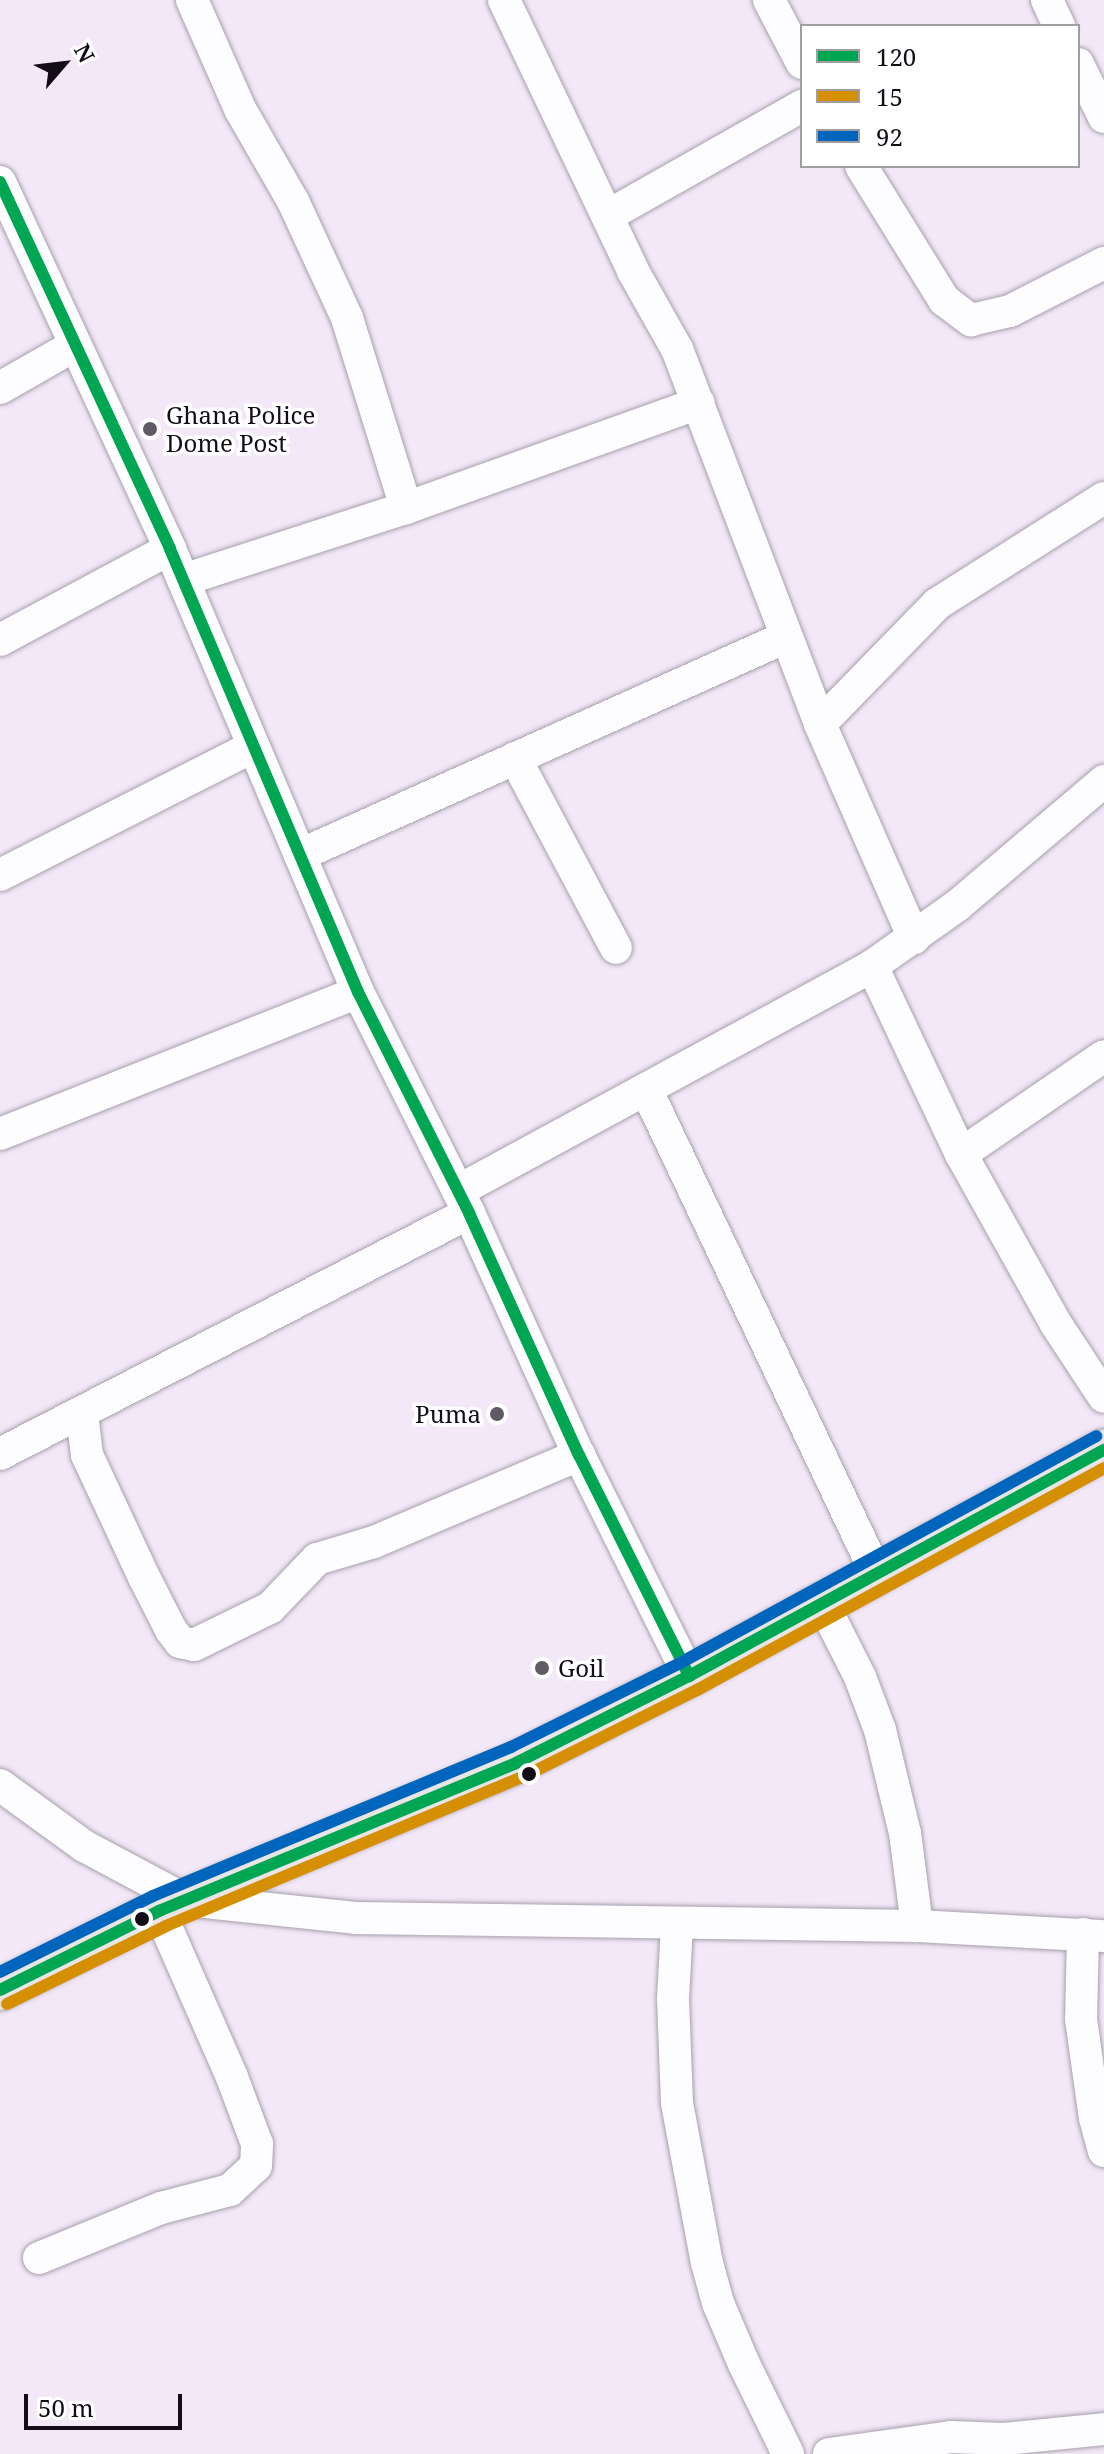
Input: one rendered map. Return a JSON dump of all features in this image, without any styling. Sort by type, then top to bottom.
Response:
[{"type":"main road","points":[[0,1990],[172,1905],[518,1762],[689,1676],[1104,1450]]},
{"type":"street","points":[[192,0],[240,109],[293,201],[347,318],[406,508]]},
{"type":"street","points":[[504,0],[633,271],[677,349],[820,724],[914,938]]},
{"type":"street","points":[[769,0],[800,59]]},
{"type":"street","points":[[1047,0],[1058,24]]},
{"type":"street","points":[[1080,68],[1104,117]]},
{"type":"street","points":[[609,215],[800,107]]},
{"type":"street","points":[[862,168],[944,300],[971,320],[1010,311],[1104,263]]},
{"type":"street","points":[[0,182],[170,549],[358,992],[464,1202],[579,1455],[689,1676]]},
{"type":"street","points":[[0,388],[75,345]]},
{"type":"street","points":[[183,580],[406,508],[699,403]]},
{"type":"street","points":[[820,724],[937,604],[1104,498]]},
{"type":"street","points":[[0,640],[170,549]]},
{"type":"street","points":[[300,855],[786,637]]},
{"type":"street","points":[[0,875],[252,747]]},
{"type":"street","points":[[515,758],[616,948]]},
{"type":"street","points":[[0,1454],[82,1414],[464,1202],[647,1091],[872,966],[914,938],[1104,781]]},
{"type":"street","points":[[872,966],[961,1154],[1056,1324],[1104,1397]]},
{"type":"street","points":[[0,1134],[358,992]]},
{"type":"street","points":[[961,1154],[1104,1056]]},
{"type":"street","points":[[647,1091],[877,1575]]},
{"type":"street","points":[[82,1414],[87,1455],[144,1577],[171,1630],[180,1642],[194,1645],[270,1608],[317,1559],[374,1542],[579,1455]]},
{"type":"street","points":[[823,1604],[860,1677],[880,1730],[905,1833],[917,1926]]},
{"type":"street","points":[[0,1785],[172,1905],[356,1918],[677,1925],[917,1926],[1094,1935],[1081,2019],[1104,2151]]},
{"type":"street","points":[[39,2258],[161,2208],[230,2190],[256,2166],[257,2144],[172,1905]]},
{"type":"street","points":[[677,1925],[673,1999],[677,2103],[707,2263],[733,2340],[788,2454]]},
{"type":"street","points":[[829,2454],[951,2437],[1004,2439],[1104,2429]]},
{"type":"transit line","name":"120","points":[[0,182],[170,549],[358,992],[469,1213],[579,1455],[689,1676]]},
{"type":"transit line","name":"92","points":[[0,1972],[153,1896],[511,1747],[682,1662],[1096,1436]]},
{"type":"transit line","name":"120","points":[[0,1990],[159,1911],[518,1762],[689,1676],[1104,1450]]},
{"type":"transit line","name":"15","points":[[7,2004],[166,1926],[525,1776],[697,1690],[1104,1468]]},
{"type":"place","name":"Ghana Police Dome Post","points":[[150,429]]},
{"type":"place","name":"Puma","points":[[497,1414]]},
{"type":"place","name":"Goil","points":[[542,1668]]}]
